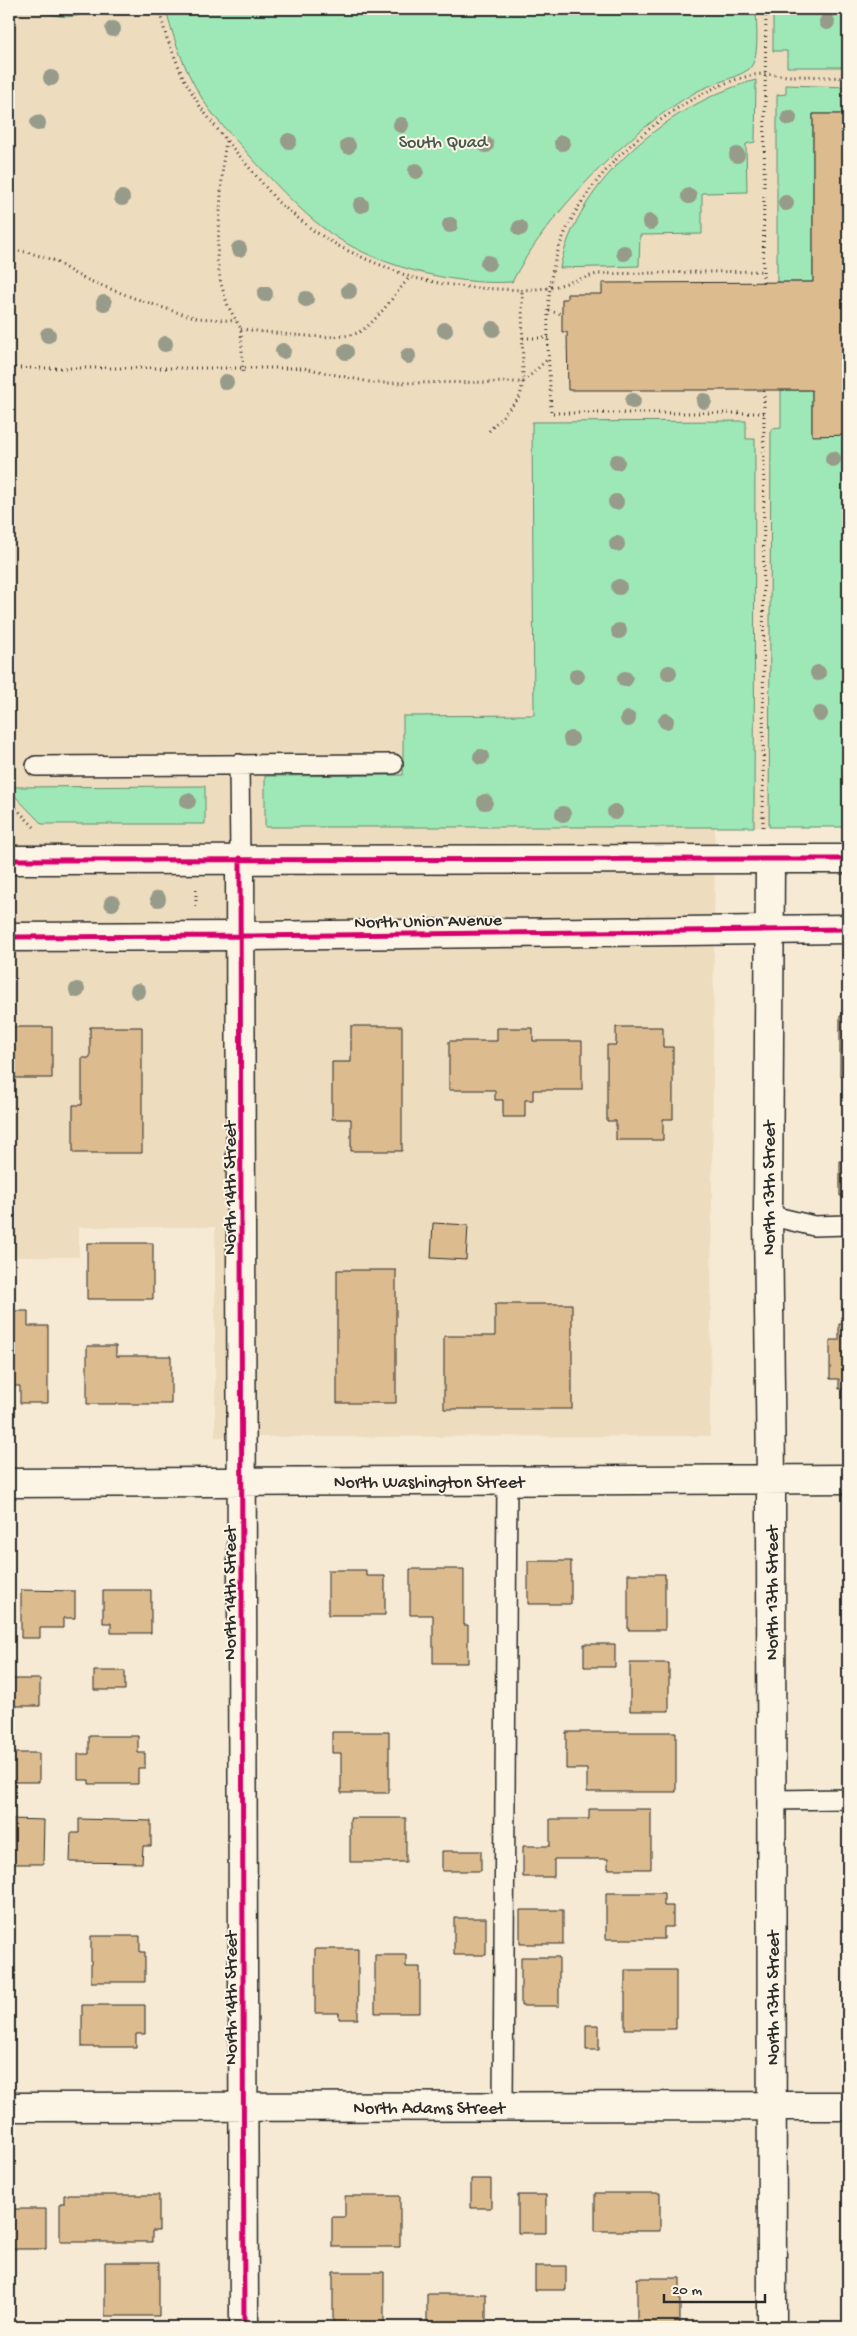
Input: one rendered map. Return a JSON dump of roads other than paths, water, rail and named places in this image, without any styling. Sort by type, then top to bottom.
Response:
[{"type":"street","points":[[9,860],[240,858],[848,859]]},
{"type":"street","name":"North 14th Street","points":[[240,858],[244,1200],[242,1482],[244,2327]]},
{"type":"street","name":"North 13th Street","points":[[770,859],[768,1215],[771,1479],[772,2327]]},
{"type":"street","name":"North Union Avenue","points":[[9,937],[241,936],[770,928],[848,929]]},
{"type":"street","name":"North Washington Street","points":[[9,1483],[848,1479]]},
{"type":"street","name":"North Adams Street","points":[[9,2107],[848,2106]]},
{"type":"lane","points":[[239,764],[240,858]]},
{"type":"lane","points":[[36,766],[393,764]]},
{"type":"lane","points":[[768,1215],[814,1226],[848,1225]]},
{"type":"lane","points":[[503,2107],[507,1480]]},
{"type":"lane","points":[[772,1800],[848,1799]]},
{"type":"park label","name":"South Quad","points":[[443,141]]}]
